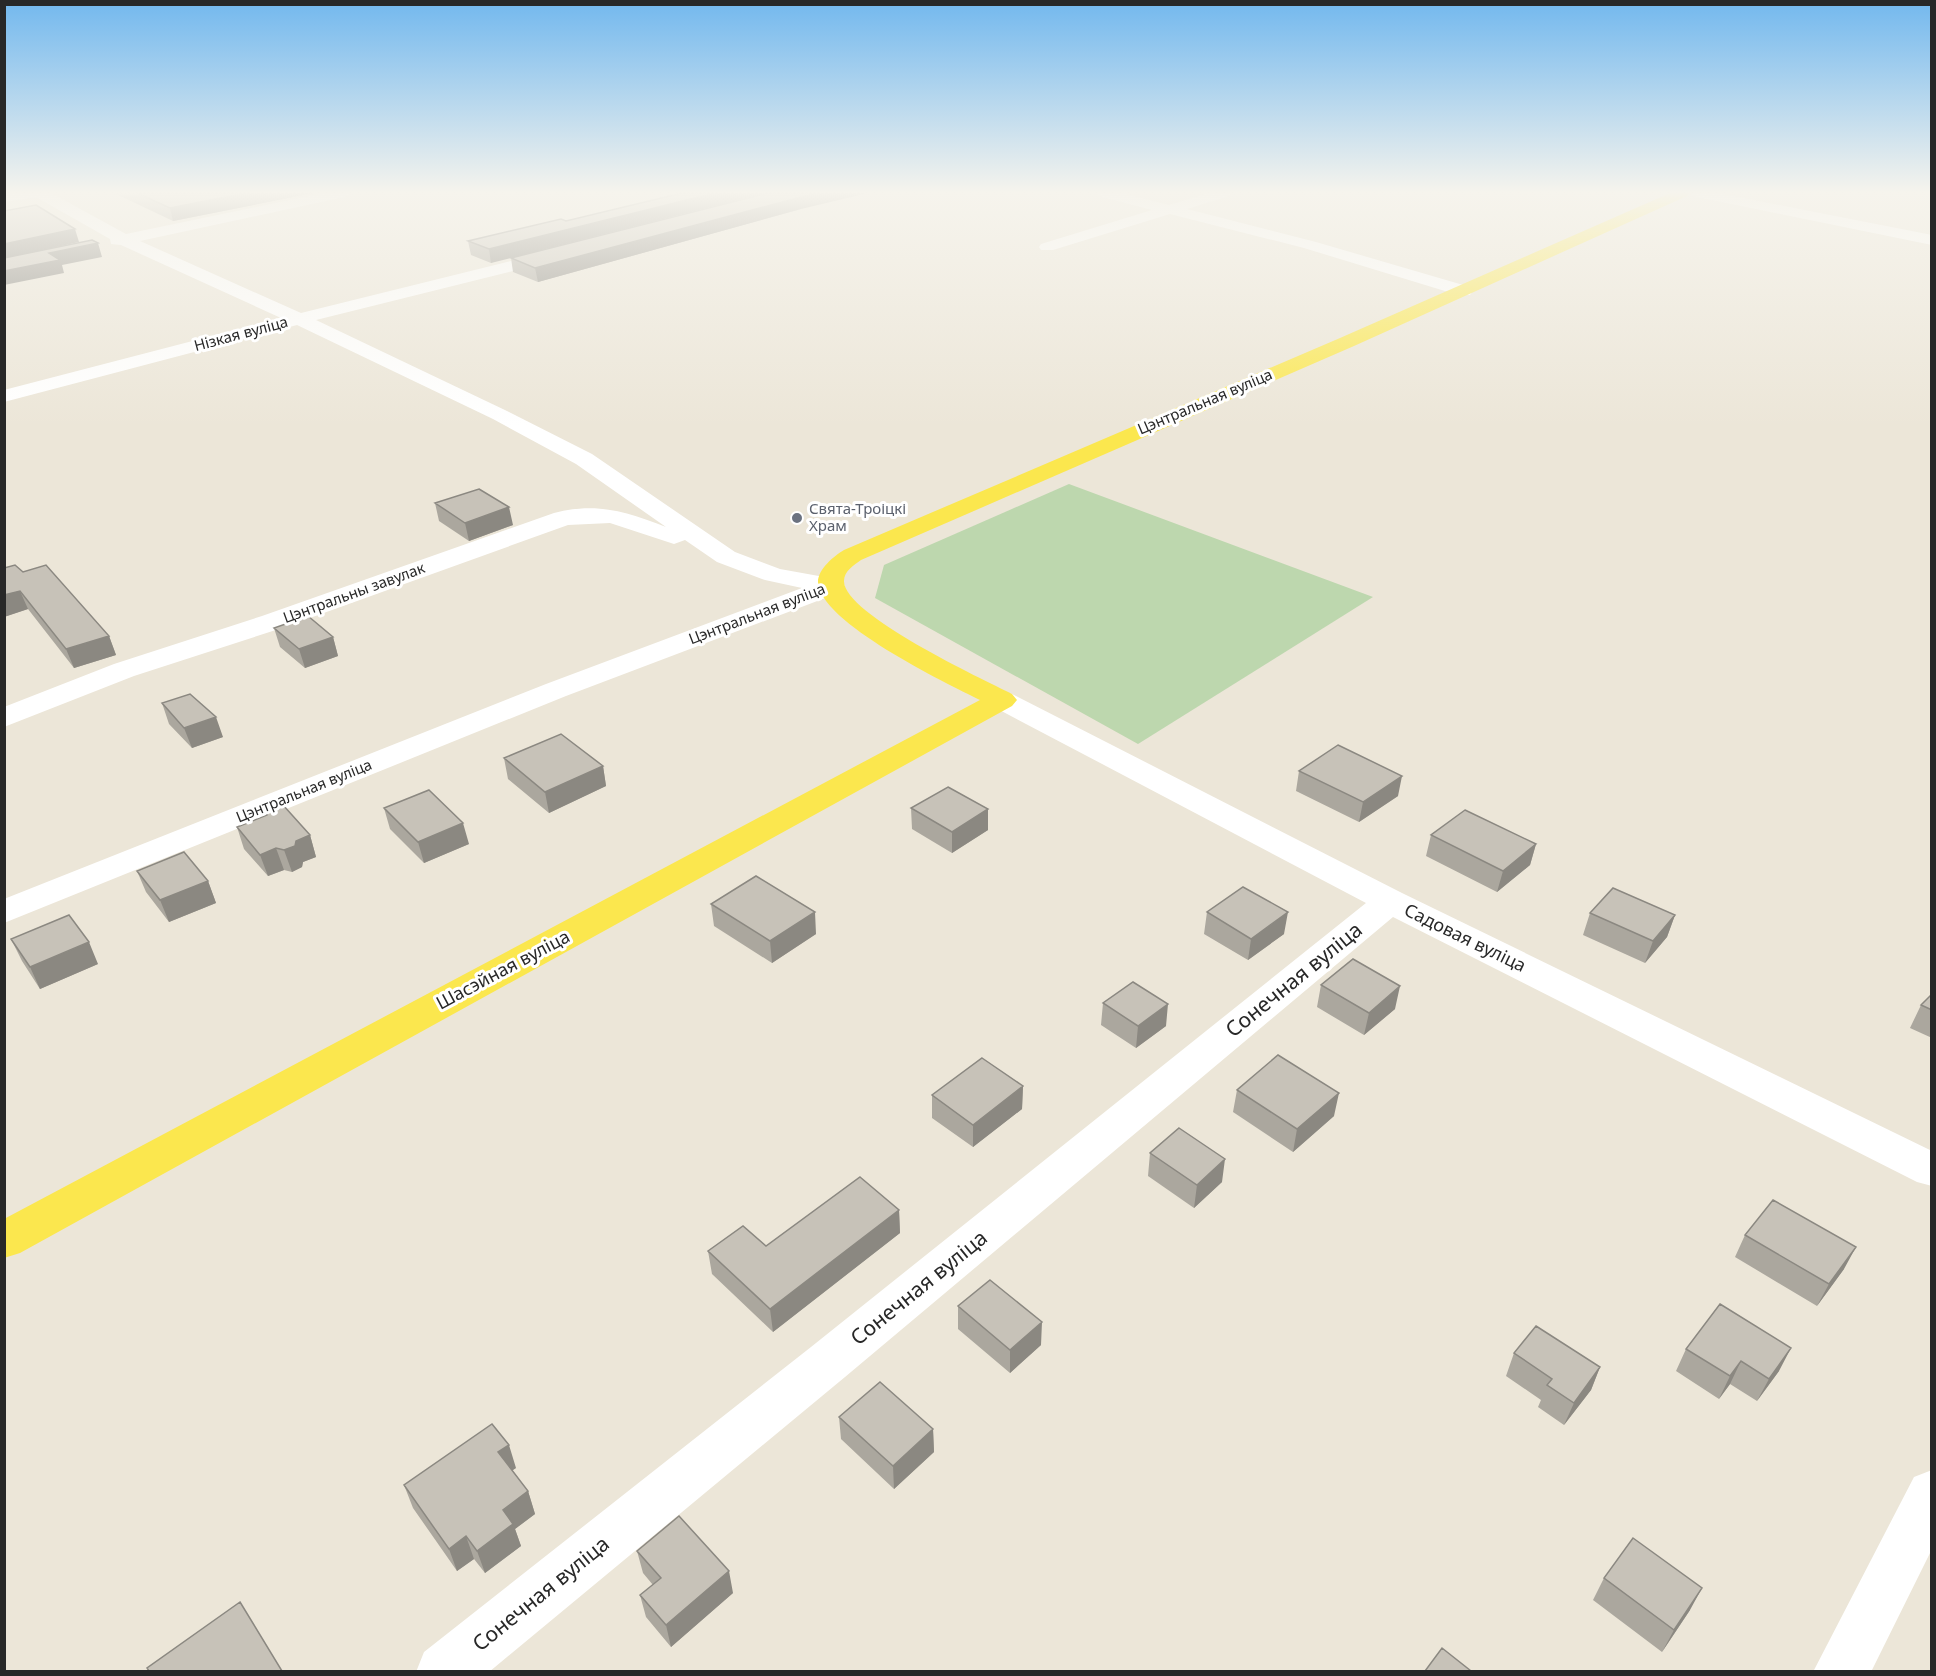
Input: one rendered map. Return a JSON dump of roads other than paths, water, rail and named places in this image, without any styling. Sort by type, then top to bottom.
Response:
[{"type":"main road","name":"Цэнтральная вуліца","points":[[832,586],[833,575],[840,564],[862,549],[1508,271]]},
{"type":"main road","points":[[832,586],[840,602],[865,624],[1002,700]]},
{"type":"main road","name":"Шасэйная вуліца","points":[[4,1240],[1002,700]]},
{"type":"street","points":[[193,271],[299,319],[500,415],[584,459],[706,546],[726,557],[757,570],[793,580],[832,586]]},
{"type":"street","name":"Нізкая вуліца","points":[[4,396],[489,271]]},
{"type":"street","points":[[1398,271],[1464,291]]},
{"type":"street","name":"Цэнтральны завулак","points":[[4,718],[116,673],[272,622],[563,518],[586,514],[609,514],[706,546]]},
{"type":"street","name":"Цэнтральная вуліца","points":[[4,912],[545,694],[832,586]]},
{"type":"street","name":"Садовая вуліца","points":[[1002,700],[1390,901],[1932,1170]]},
{"type":"street","name":"Сонечная вуліца","points":[[444,1671],[828,1362],[1390,901]]},
{"type":"street","points":[[1841,1671],[1932,1494]]},
{"type":"place","name":"Свята-Троіцкі Храм","points":[[797,518]]}]
